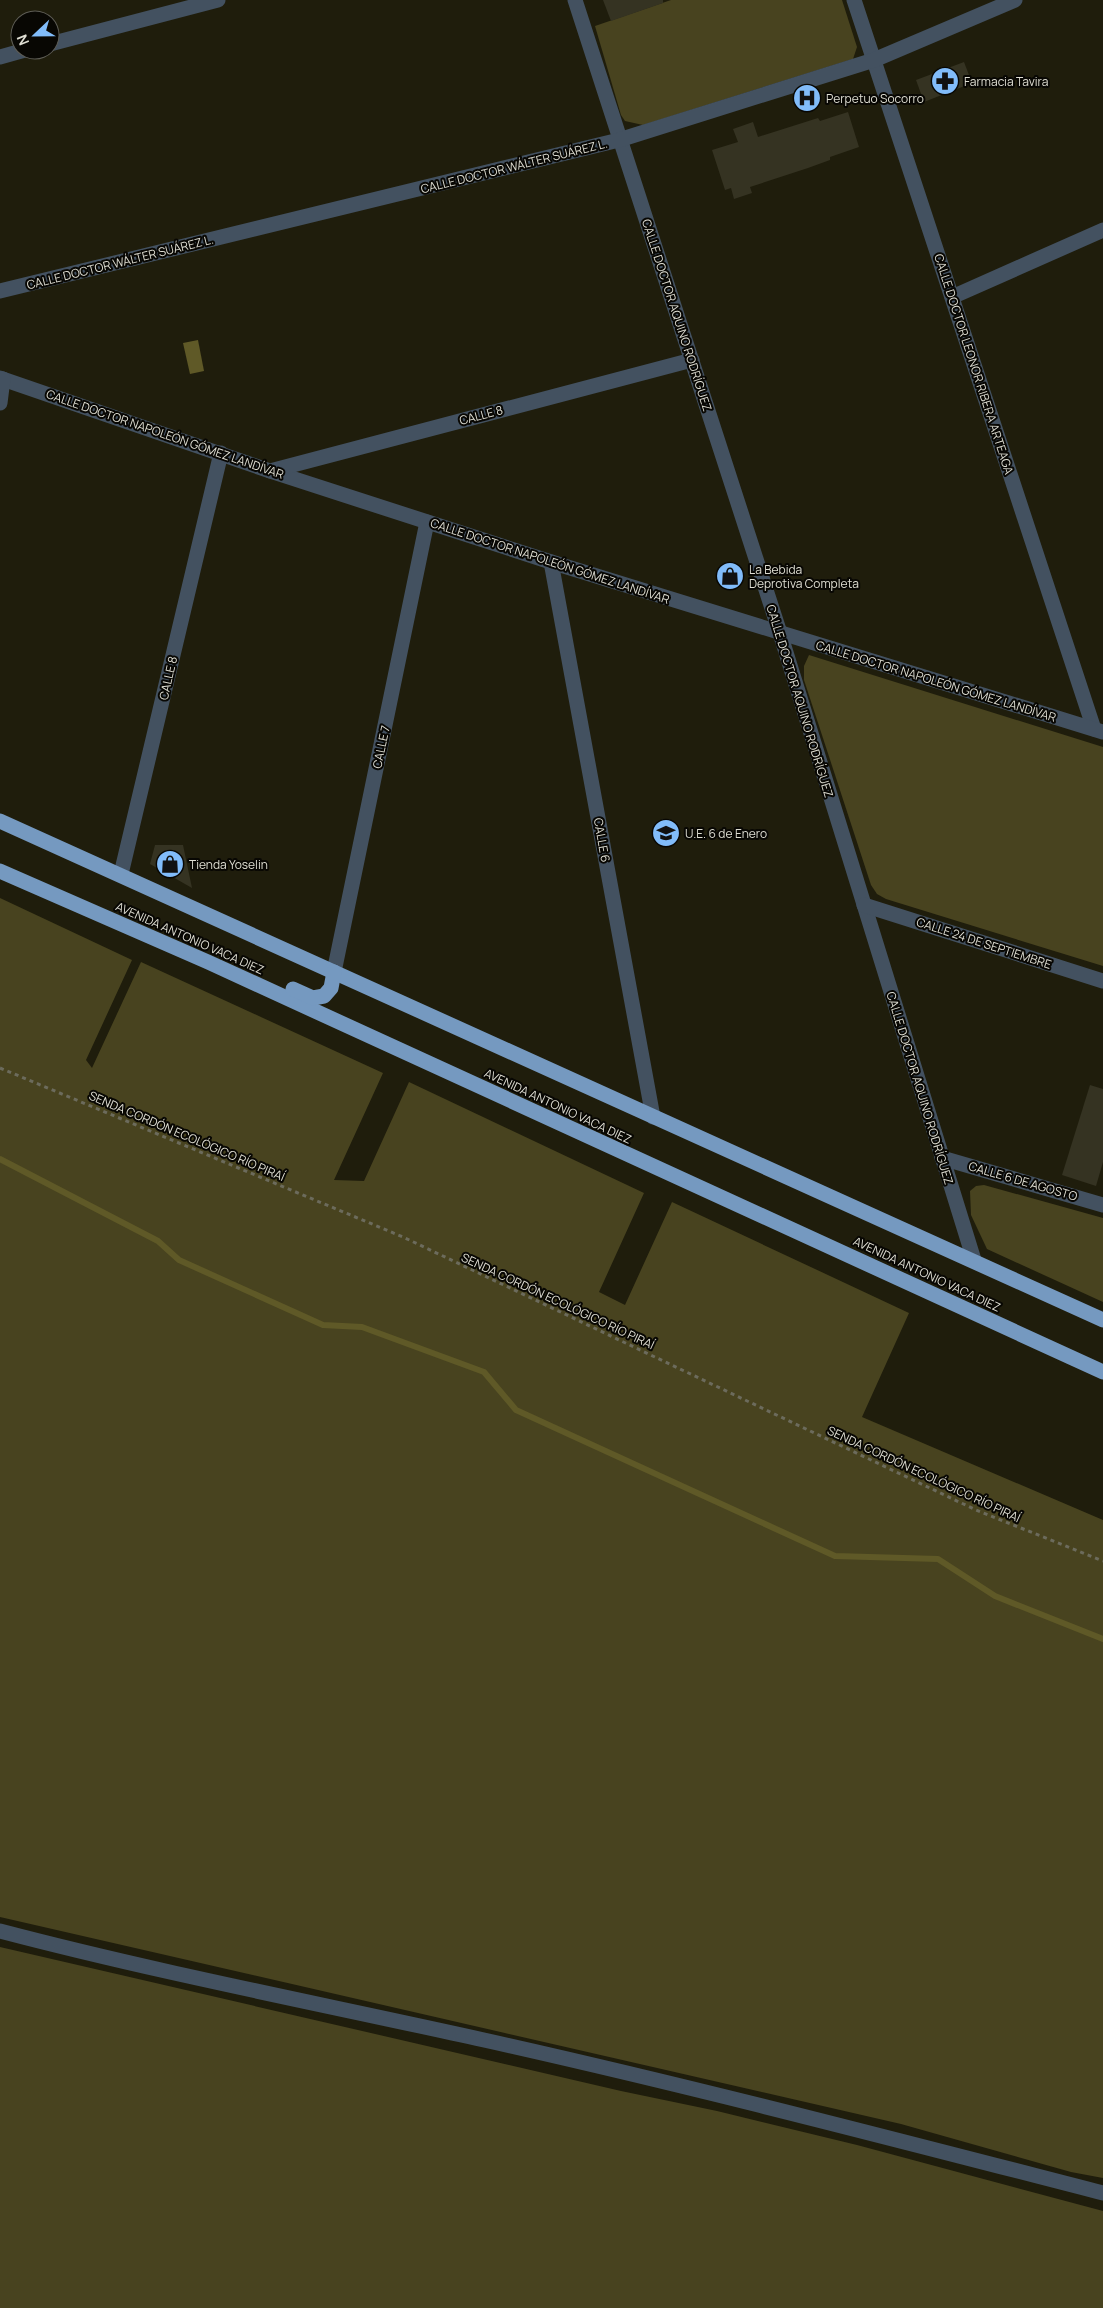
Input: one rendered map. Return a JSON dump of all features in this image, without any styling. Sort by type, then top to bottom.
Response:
[{"type":"highway","points":[[0,821],[121,874],[1103,1320]]},
{"type":"highway","name":"AVENIDA ANTONIO VACA DIEZ","points":[[0,870],[208,962],[1103,1372]]},
{"type":"highway","points":[[208,962],[229,961],[316,998],[328,994],[334,972]]},
{"type":"street","points":[[60,41],[218,0]]},
{"type":"street","name":"CALLE DOCTOR AQUINO RODRÍGUEZ","points":[[575,0],[780,634],[974,1260]]},
{"type":"street","name":"CALLE DOCTOR LEONOR RIBERA ARTEAGA","points":[[854,0],[1098,730]]},
{"type":"street","name":"CALLE DOCTOR WÁLTER SUÁREZ L.","points":[[0,291],[620,140],[874,60],[1015,0]]},
{"type":"street","points":[[952,297],[1103,230]]},
{"type":"street","name":"CALLE 8","points":[[270,471],[692,360]]},
{"type":"street","points":[[0,403],[2,379]]},
{"type":"street","name":"CALLE DOCTOR NAPOLEÓN GÓMEZ LANDÍVAR","points":[[2,379],[270,471],[551,562],[780,634],[1098,730]]},
{"type":"street","name":"CALLE 8","points":[[121,874],[221,453]]},
{"type":"street","name":"CALLE 7","points":[[334,972],[427,522]]},
{"type":"street","name":"CALLE 6","points":[[551,562],[653,1117]]},
{"type":"street","name":"CALLE 24 DE SEPTIEMBRE","points":[[864,906],[1103,982]]},
{"type":"street","name":"CALLE 6 DE AGOSTO","points":[[942,1158],[1103,1205]]},
{"type":"street","points":[[0,1931],[105,1958],[484,2040],[755,2103],[1103,2193]]},
{"type":"path","name":"SENDA CORDÓN ECOLÓGICO RÍO PIRAÍ","points":[[0,1068],[403,1238],[976,1510],[1103,1561]]},
{"type":"shaded area","points":[[671,0],[842,0],[857,47],[853,59],[643,125],[625,121],[621,115],[595,26]]},
{"type":"shaded area","points":[[198,340],[204,371],[190,374],[183,343]]},
{"type":"shaded area","points":[[809,655],[1103,747],[1103,966],[886,899],[877,894],[871,885],[804,680],[804,666]]},
{"type":"shaded area","points":[[0,898],[132,960],[86,1060],[92,1068],[141,962],[383,1073],[334,1180],[364,1181],[409,1082],[644,1193],[599,1292],[625,1305],[672,1202],[909,1313],[862,1417],[1103,1520],[1103,2178],[1071,2172],[901,2124],[0,1917]]},
{"type":"shaded area","points":[[984,1185],[1103,1218],[1103,1302],[987,1249],[971,1215],[970,1191],[976,1186]]},
{"type":"shaded area","points":[[0,1947],[621,2091],[717,2111],[857,2145],[1103,2211],[1103,2308],[0,2308]]},
{"type":"building","points":[[603,0],[663,0],[663,3],[611,21]]},
{"type":"building","name":"Farmacia Tavira","points":[[964,62],[972,83],[924,102],[916,80]]},
{"type":"building","points":[[848,112],[859,147],[830,157],[830,160],[750,187],[752,193],[734,199],[731,188],[725,190],[712,150],[738,142],[733,129],[753,122],[758,137],[818,118],[820,121]]},
{"type":"building","points":[[155,845],[183,845],[192,888],[150,864]]},
{"type":"building","points":[[1090,1085],[1103,1089],[1103,1162],[1096,1186],[1062,1175]]},
{"type":"waterway","points":[[0,1159],[158,1241],[179,1260],[323,1325],[362,1327],[484,1372],[516,1410],[835,1556],[938,1559],[995,1596],[1103,1639]]},
{"type":"place","name":"Farmacia Tavira","points":[[945,81]]},
{"type":"place","name":"Perpetuo Socorro","points":[[807,98]]},
{"type":"place","name":"La Bebida Deprotiva Completa","points":[[730,576]]},
{"type":"place","name":"U.E. 6 de Enero","points":[[666,833]]},
{"type":"place","name":"Tienda Yoselin","points":[[170,864]]}]
